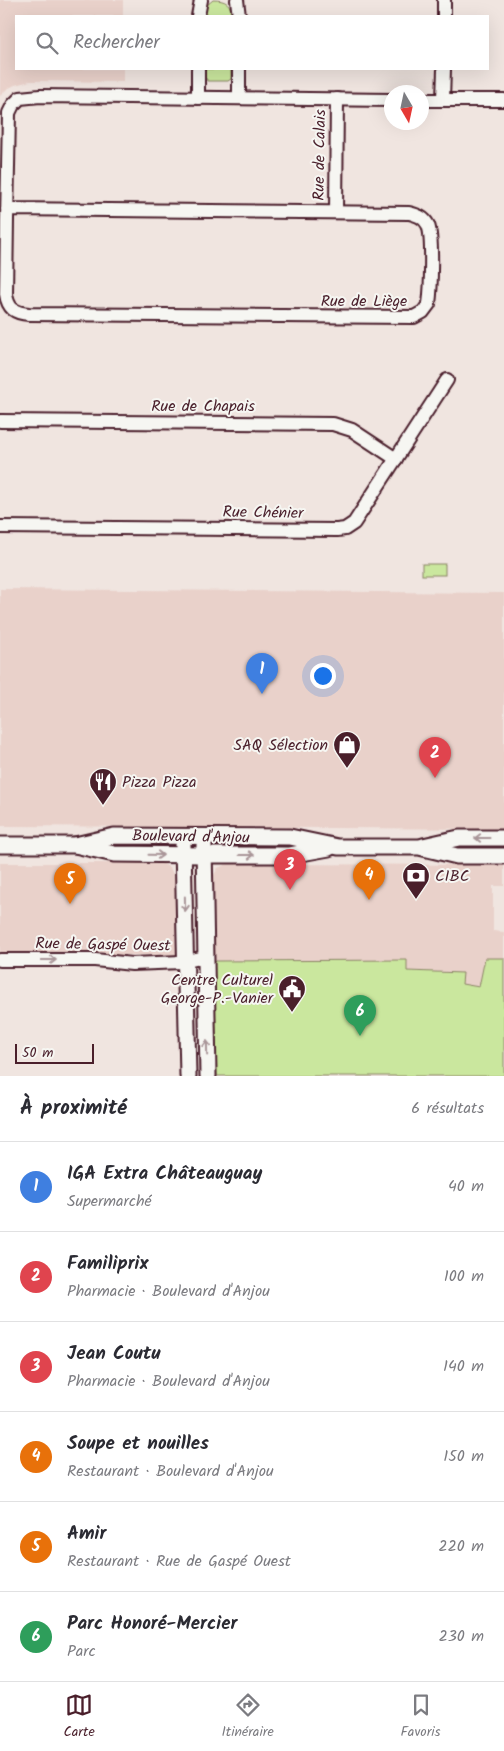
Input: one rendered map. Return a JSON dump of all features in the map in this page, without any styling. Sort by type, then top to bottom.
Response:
[{"type":"street","points":[[198,15],[201,0]]},
{"type":"street","points":[[237,0],[239,15]]},
{"type":"street","points":[[444,0],[444,15]]},
{"type":"street","points":[[198,70],[198,98]]},
{"type":"street","points":[[239,70],[239,98]]},
{"type":"street","points":[[443,100],[444,70]]},
{"type":"street","name":"Rue de Liège","points":[[7,209],[409,213],[420,216],[424,220],[428,225],[430,238],[429,304],[423,312],[411,318],[23,314],[12,310],[7,301],[6,294],[7,209],[4,153],[9,113],[13,105],[24,97],[384,100]]},
{"type":"street","name":"Rue de Calais","points":[[336,212],[337,99]]},
{"type":"street","points":[[429,100],[504,100]]},
{"type":"street","name":"Rue Chénier","points":[[0,527],[341,530],[354,523],[447,380]]},
{"type":"street","name":"Rue de Chapais","points":[[0,421],[333,424],[352,430],[396,458]]},
{"type":"street","name":"Boulevard d'Anjou","points":[[0,845],[75,845],[114,836],[204,836],[290,837],[338,847]]},
{"type":"street","points":[[183,836],[188,1075],[208,1075],[204,836]]},
{"type":"street","name":"Boulevard d'Anjou","points":[[75,845],[114,854],[290,856],[338,847],[419,847],[459,838],[504,838]]},
{"type":"street","name":"Boulevard d'Anjou","points":[[419,847],[457,856],[504,856]]},
{"type":"street","name":"Rue de Gaspé Ouest","points":[[0,960],[95,960],[132,964],[186,961],[205,956]]},
{"type":"street","points":[[187,1019],[206,1019]]},
{"type":"shaded area","points":[[0,0],[123,0],[123,15],[15,15],[15,70],[123,70],[123,82],[30,81],[7,89],[0,96]]},
{"type":"shaded area","points":[[0,589],[504,593],[504,829],[0,826]]},
{"type":"shaded area","points":[[0,863],[162,863],[170,868],[175,878],[177,955],[0,955]]},
{"type":"shaded area","points":[[227,864],[504,865],[504,886],[493,886],[493,931],[504,932],[504,958],[485,958],[479,987],[462,984],[462,973],[407,971],[407,960],[217,961],[214,963],[212,878],[218,868]]},
{"type":"green space","points":[[213,0],[227,3],[231,15],[205,15],[207,5]]},
{"type":"green space","points":[[204,70],[231,70],[231,79],[228,81],[207,81],[207,79],[204,79]]},
{"type":"green space","points":[[422,564],[445,564],[445,575],[422,575]]},
{"type":"green space","points":[[485,958],[504,958],[504,1076],[217,1076],[214,963],[216,961],[407,960],[407,971],[463,973],[462,984],[479,987]]},
{"type":"place","name":"IGA Extra Châteauguay","points":[[262,694]]},
{"type":"place","name":"SAQ Sélection","points":[[347,769]]},
{"type":"place","name":"Familiprix","points":[[435,778]]},
{"type":"place","name":"Pizza Pizza","points":[[103,806]]},
{"type":"place","name":"Jean Coutu","points":[[290,890]]},
{"type":"place","name":"Soupe et nouilles","points":[[369,900]]},
{"type":"place","name":"CIBC","points":[[416,900]]},
{"type":"place","name":"Amir","points":[[70,904]]},
{"type":"place","name":"Centre Culturel George-P.-Vanier","points":[[292,1013]]},
{"type":"place","name":"Parc Honoré-Mercier","points":[[360,1036]]}]
